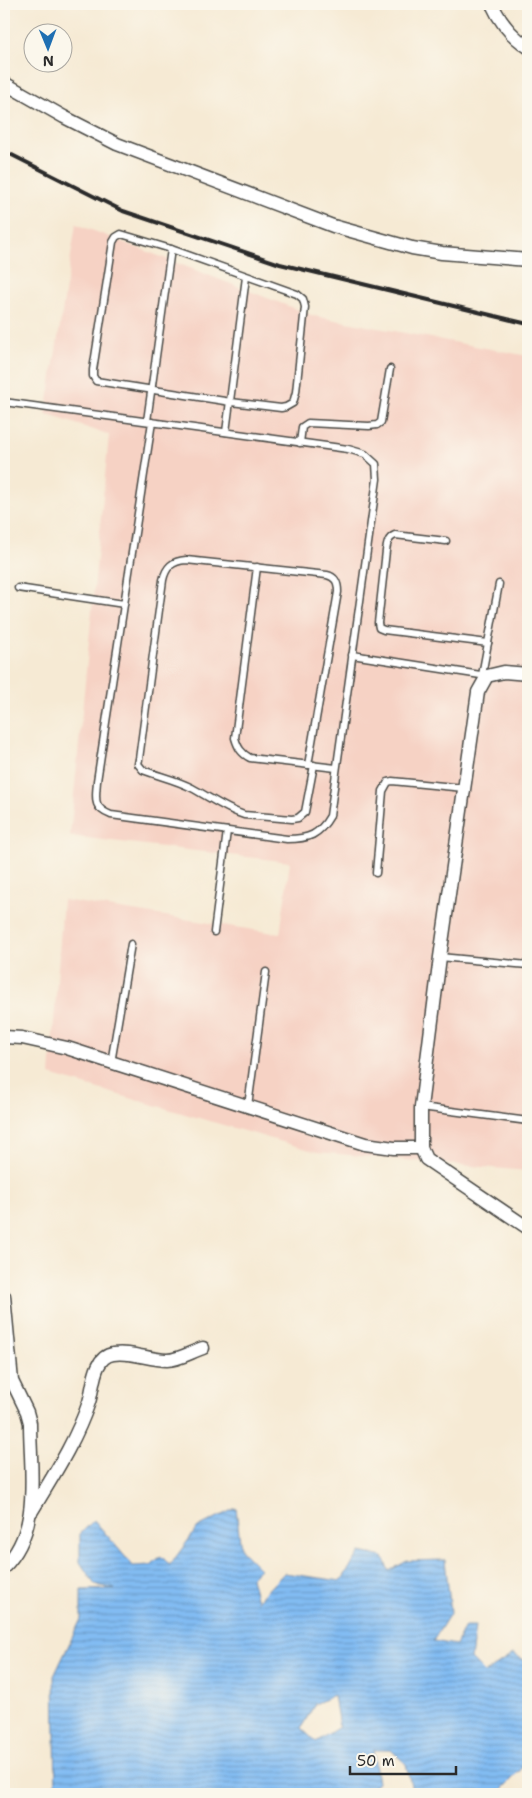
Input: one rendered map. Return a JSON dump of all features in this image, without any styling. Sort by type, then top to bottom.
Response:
[{"type":"street","points":[[492,4],[509,32],[528,47]]},
{"type":"street","points":[[4,83],[64,117],[118,144],[333,226],[412,248],[442,254],[528,260]]},
{"type":"street","points":[[528,674],[504,672],[485,675],[478,692],[440,957],[421,1107],[421,1148],[426,1160],[528,1228]]},
{"type":"street","points":[[4,1037],[22,1038],[66,1048],[365,1144],[386,1148],[421,1148]]},
{"type":"street","points":[[4,1296],[12,1381],[27,1412],[30,1423],[32,1491],[30,1515]]},
{"type":"street","points":[[4,1567],[19,1548],[30,1515],[72,1443],[89,1402],[99,1366],[106,1357],[113,1354],[125,1354],[168,1360],[203,1348]]},
{"type":"lane","points":[[124,234],[171,250],[297,294],[305,301],[296,392],[293,403],[286,407],[231,402],[96,381],[93,376],[93,370],[113,242],[116,237],[124,234]]},
{"type":"lane","points":[[4,402],[150,422],[226,432],[300,443],[348,449],[365,454],[376,464],[378,471],[330,816],[324,826],[312,835],[305,838],[288,839],[227,831],[111,815],[102,812],[97,806],[98,781],[150,422],[152,390],[171,250]]},
{"type":"lane","points":[[226,432],[246,277]]},
{"type":"lane","points":[[300,443],[302,427],[308,423],[369,426],[377,425],[381,422],[390,369]]},
{"type":"lane","points":[[446,541],[395,535],[387,542],[379,628],[488,643]]},
{"type":"lane","points":[[186,560],[257,567],[327,575],[334,578],[337,583],[338,592],[305,812],[302,816],[292,819],[237,813],[190,787],[142,770],[138,764],[165,572],[170,565],[186,560]]},
{"type":"lane","points":[[257,567],[235,738],[238,747],[242,754],[250,758],[336,768]]},
{"type":"lane","points":[[352,655],[485,675],[488,643],[499,584]]},
{"type":"lane","points":[[18,588],[124,604]]},
{"type":"lane","points":[[376,873],[383,791],[388,782],[464,788]]},
{"type":"lane","points":[[214,932],[227,831]]},
{"type":"lane","points":[[111,1063],[131,944]]},
{"type":"lane","points":[[440,957],[528,965]]},
{"type":"lane","points":[[248,1106],[266,972]]},
{"type":"lane","points":[[421,1107],[528,1120]]},
{"type":"shaded area","points":[[76,224],[314,316],[528,356],[528,1171],[317,1152],[50,1075],[63,900],[280,934],[290,862],[70,836],[109,435],[46,414]]},
{"type":"water","points":[[236,1508],[241,1550],[260,1569],[251,1578],[257,1601],[284,1573],[341,1581],[360,1552],[383,1557],[389,1571],[407,1561],[445,1560],[451,1612],[433,1641],[456,1645],[465,1626],[475,1626],[471,1659],[485,1673],[513,1654],[528,1662],[528,1754],[520,1771],[501,1790],[503,1794],[413,1794],[406,1764],[391,1750],[373,1750],[378,1783],[367,1794],[56,1794],[54,1676],[81,1619],[81,1590],[115,1589],[95,1585],[80,1562],[80,1534],[94,1520],[133,1566],[151,1565],[161,1556],[170,1565],[198,1527]],"holes":[[[334,1695],[339,1727],[316,1742],[301,1728],[315,1704]]]},
{"type":"railway","points":[[4,151],[123,211],[280,264],[528,324]]}]
